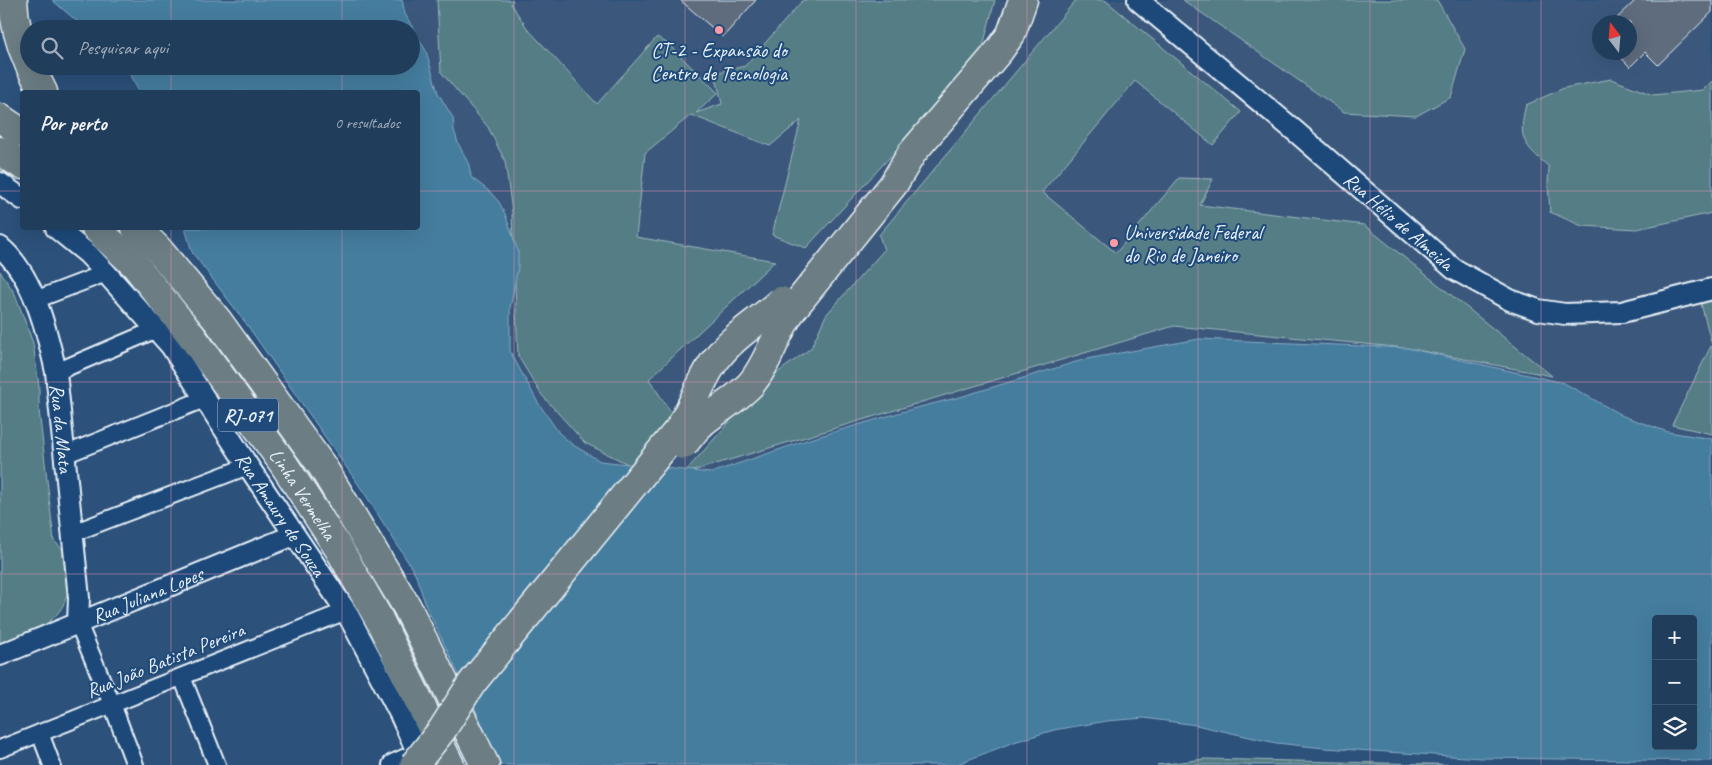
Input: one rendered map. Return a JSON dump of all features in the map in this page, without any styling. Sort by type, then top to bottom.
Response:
[{"type":"highway","points":[[13,0],[20,40]]},
{"type":"highway","points":[[419,761],[442,730],[472,682],[678,430],[691,410],[717,357],[736,337],[780,301],[832,250],[893,185],[912,153],[1000,51],[1011,34],[1023,0]]},
{"type":"highway","points":[[34,75],[42,90]]},
{"type":"highway","points":[[0,118],[20,132]]},
{"type":"highway","points":[[0,151],[20,164]]},
{"type":"highway","name":"Linha Vermelha","points":[[98,230],[135,265],[191,335],[283,463],[339,549],[379,619],[450,765]]},
{"type":"highway","name":"Linha Vermelha","points":[[138,230],[157,248],[218,321],[322,466],[407,607],[485,765]]},
{"type":"highway","points":[[157,230],[218,321]]},
{"type":"highway","points":[[442,730],[482,691],[696,429],[750,384],[768,356],[785,320],[832,250]]},
{"type":"street","name":"Rua Hélio de Almeida","points":[[1138,0],[1295,131],[1454,269],[1510,300],[1538,310],[1565,314],[1622,312],[1712,289]]},
{"type":"street","points":[[0,183],[20,198]]},
{"type":"street","name":"Rua Amaury de Souza","points":[[58,230],[88,254],[158,329],[170,346],[346,611],[400,714],[419,761]]},
{"type":"street","name":"Rua da Mata","points":[[0,247],[23,275],[35,300],[48,338],[56,372],[79,598],[78,623]]},
{"type":"street","points":[[35,300],[106,273]]},
{"type":"street","points":[[56,372],[158,329]]},
{"type":"street","points":[[64,455],[204,399]]},
{"type":"street","points":[[73,533],[248,466]]},
{"type":"street","name":"Rua Juliana Lopes","points":[[0,655],[294,535]]},
{"type":"street","name":"Rua João Batista Pereira","points":[[0,749],[346,611]]},
{"type":"street","points":[[78,623],[112,704],[134,765]]},
{"type":"street","points":[[182,676],[217,765]]},
{"type":"street","points":[[40,733],[52,765]]},
{"type":"street","points":[[393,765],[419,761]]},
{"type":"shaded area","points":[[52,0],[402,0],[408,20],[75,20]]},
{"type":"shaded area","name":"Universidade Federal do Rio de Janeiro","points":[[402,0],[1712,0],[1712,439],[1668,432],[1623,416],[1564,383],[1407,348],[1199,339],[1086,359],[810,439],[711,473],[600,461],[573,445],[559,433],[537,401],[510,351],[510,308],[518,267],[490,192],[471,177],[469,165],[454,130],[453,118],[438,93],[426,51],[420,40],[420,20],[408,20]]},
{"type":"shaded area","points":[[420,40],[426,51],[438,93],[453,118],[454,130],[469,165],[471,177],[499,202],[518,251],[518,267],[510,308],[510,351],[537,401],[559,433],[573,445],[600,461],[711,473],[810,439],[1086,359],[1199,339],[1407,348],[1564,383],[1623,416],[1668,432],[1712,439],[1712,761],[1482,758],[1324,748],[1276,743],[1196,725],[1144,718],[1107,721],[1054,730],[1014,742],[955,765],[499,765],[480,719],[426,606],[415,573],[365,494],[245,322],[192,252],[186,230],[420,230],[420,90],[138,90],[131,75],[420,75]]},
{"type":"green space","points":[[437,0],[513,0],[511,4],[527,28],[597,104],[657,37],[668,44],[718,93],[696,113],[722,104],[715,73],[745,66],[803,0],[995,0],[982,50],[900,146],[806,248],[772,235],[801,120],[770,146],[691,115],[645,153],[636,237],[775,261],[649,379],[672,414],[638,469],[585,443],[541,394],[518,356],[512,212],[505,161],[488,127],[441,72]]},
{"type":"green space","points":[[1076,0],[1105,0],[1241,112],[1213,145],[1135,81],[1042,192],[1116,253],[1179,178],[1213,179],[1200,205],[1364,225],[1552,376],[1407,348],[1174,326],[683,474],[765,382],[811,348],[826,315],[884,250],[879,235]]},
{"type":"green space","points":[[1183,0],[1437,0],[1465,49],[1451,97],[1416,116],[1344,112]]},
{"type":"green space","points":[[1611,79],[1653,95],[1703,90],[1712,81],[1712,213],[1637,229],[1582,226],[1550,212],[1549,167],[1528,147],[1523,134],[1522,126],[1526,105],[1564,88]]},
{"type":"green space","points":[[0,271],[15,294],[33,343],[54,541],[66,552],[69,579],[67,595],[63,606],[49,622],[31,633],[0,645]]},
{"type":"green space","points":[[1712,297],[1712,345],[1700,300]]},
{"type":"green space","points":[[1711,346],[1712,434],[1672,425]]},
{"type":"green space","points":[[1205,759],[1472,765],[1157,765]]},
{"type":"building","points":[[680,0],[756,0],[723,37]]},
{"type":"building","points":[[1636,0],[1712,0],[1712,12],[1658,65],[1645,52],[1637,60],[1637,15],[1620,15]]},
{"type":"building","points":[[1623,60],[1637,60],[1630,67]]},
{"type":"place","name":"CT-2 - Expansão do Centro de Tecnologia","points":[[719,30]]},
{"type":"place","name":"Universidade Federal do Rio de Janeiro","points":[[1114,243]]}]
